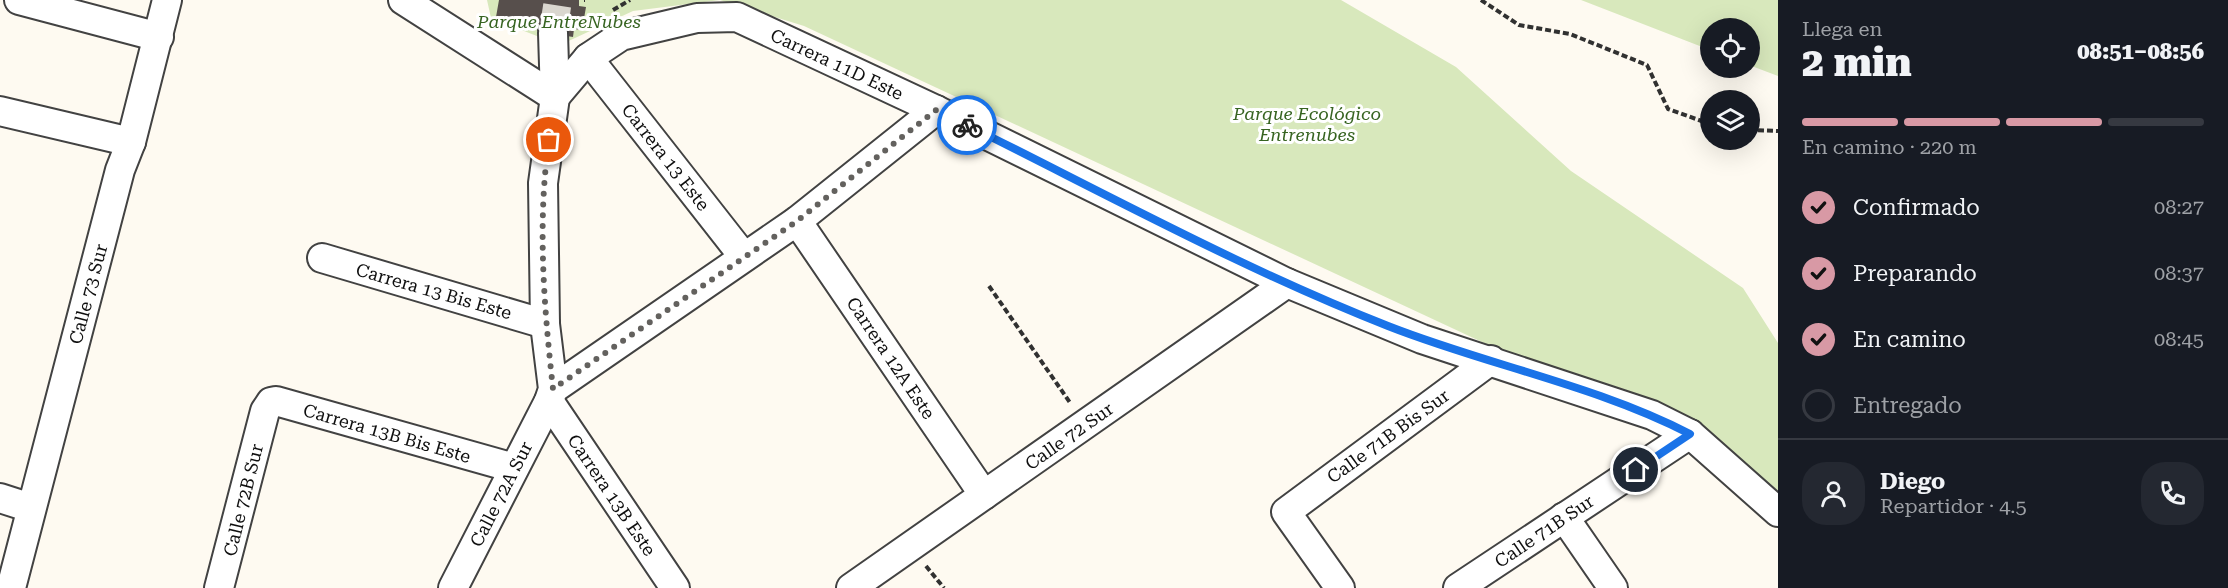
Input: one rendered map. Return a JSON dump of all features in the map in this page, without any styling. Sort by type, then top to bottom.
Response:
[{"type":"street","points":[[19,0],[159,37]]},
{"type":"street","name":"Calle 73 Sur","points":[[11,588],[120,170],[131,142],[167,0]]},
{"type":"street","points":[[403,0],[555,97]]},
{"type":"street","name":"Carrera 11D Este","points":[[555,97],[588,58],[621,36],[697,18],[737,17],[936,110],[1287,284],[1413,336],[1652,415],[1690,434],[1778,512]]},
{"type":"street","points":[[551,395],[546,324],[543,183],[555,97],[553,33]]},
{"type":"street","name":"Carrera 13 Este","points":[[588,58],[744,257]]},
{"type":"street","name":"Calle 72A Sur","points":[[453,588],[551,395],[797,221],[936,110]]},
{"type":"street","points":[[0,111],[131,142]]},
{"type":"street","name":"Carrera 12A Este","points":[[797,221],[984,495]]},
{"type":"street","name":"Carrera 13 Bis Este","points":[[322,258],[546,324]]},
{"type":"street","name":"Calle 72 Sur","points":[[851,588],[1287,284]]},
{"type":"street","name":"Calle 71B Bis Sur","points":[[1340,588],[1286,512],[1491,360]]},
{"type":"street","name":"Carrera 13B Este","points":[[551,395],[675,588]]},
{"type":"street","name":"Carrera 13B Bis Este","points":[[265,411],[271,402],[276,401],[514,468]]},
{"type":"street","name":"Calle 72B Sur","points":[[219,588],[265,411]]},
{"type":"street","name":"Calle 71B Sur","points":[[1458,588],[1690,434]]},
{"type":"street","points":[[0,498],[31,508]]},
{"type":"street","points":[[1564,517],[1613,588]]},
{"type":"path","points":[[1481,0],[1519,25],[1570,34],[1647,65],[1668,109],[1700,120]]},
{"type":"path","points":[[1760,130],[1778,131]]},
{"type":"path","points":[[989,286],[1086,424]]},
{"type":"green space","name":"Parque EntreNubes","points":[[487,0],[720,0],[633,11],[560,45],[491,18]]},
{"type":"green space","name":"Parque Ecológico Entrenubes","points":[[720,0],[1341,0],[1456,67],[1571,171],[1743,288],[1778,343],[1778,491],[1685,415],[1497,349],[804,26]]},
{"type":"green space","points":[[1581,0],[1778,0],[1778,76],[1760,69],[1760,18],[1700,18],[1700,46]]},
{"type":"building","points":[[499,0],[579,0],[579,6],[586,7],[582,30],[574,29],[573,37],[537,31],[539,24],[496,17]]},
{"type":"tunnel","points":[[553,33],[558,0]]},
{"type":"way so far","points":[[549,140],[543,183],[546,324],[553,389],[797,221],[936,110],[967,125]]},
{"type":"route","points":[[967,125],[1287,284],[1422,339],[1652,415],[1690,434],[1636,470]]}]
